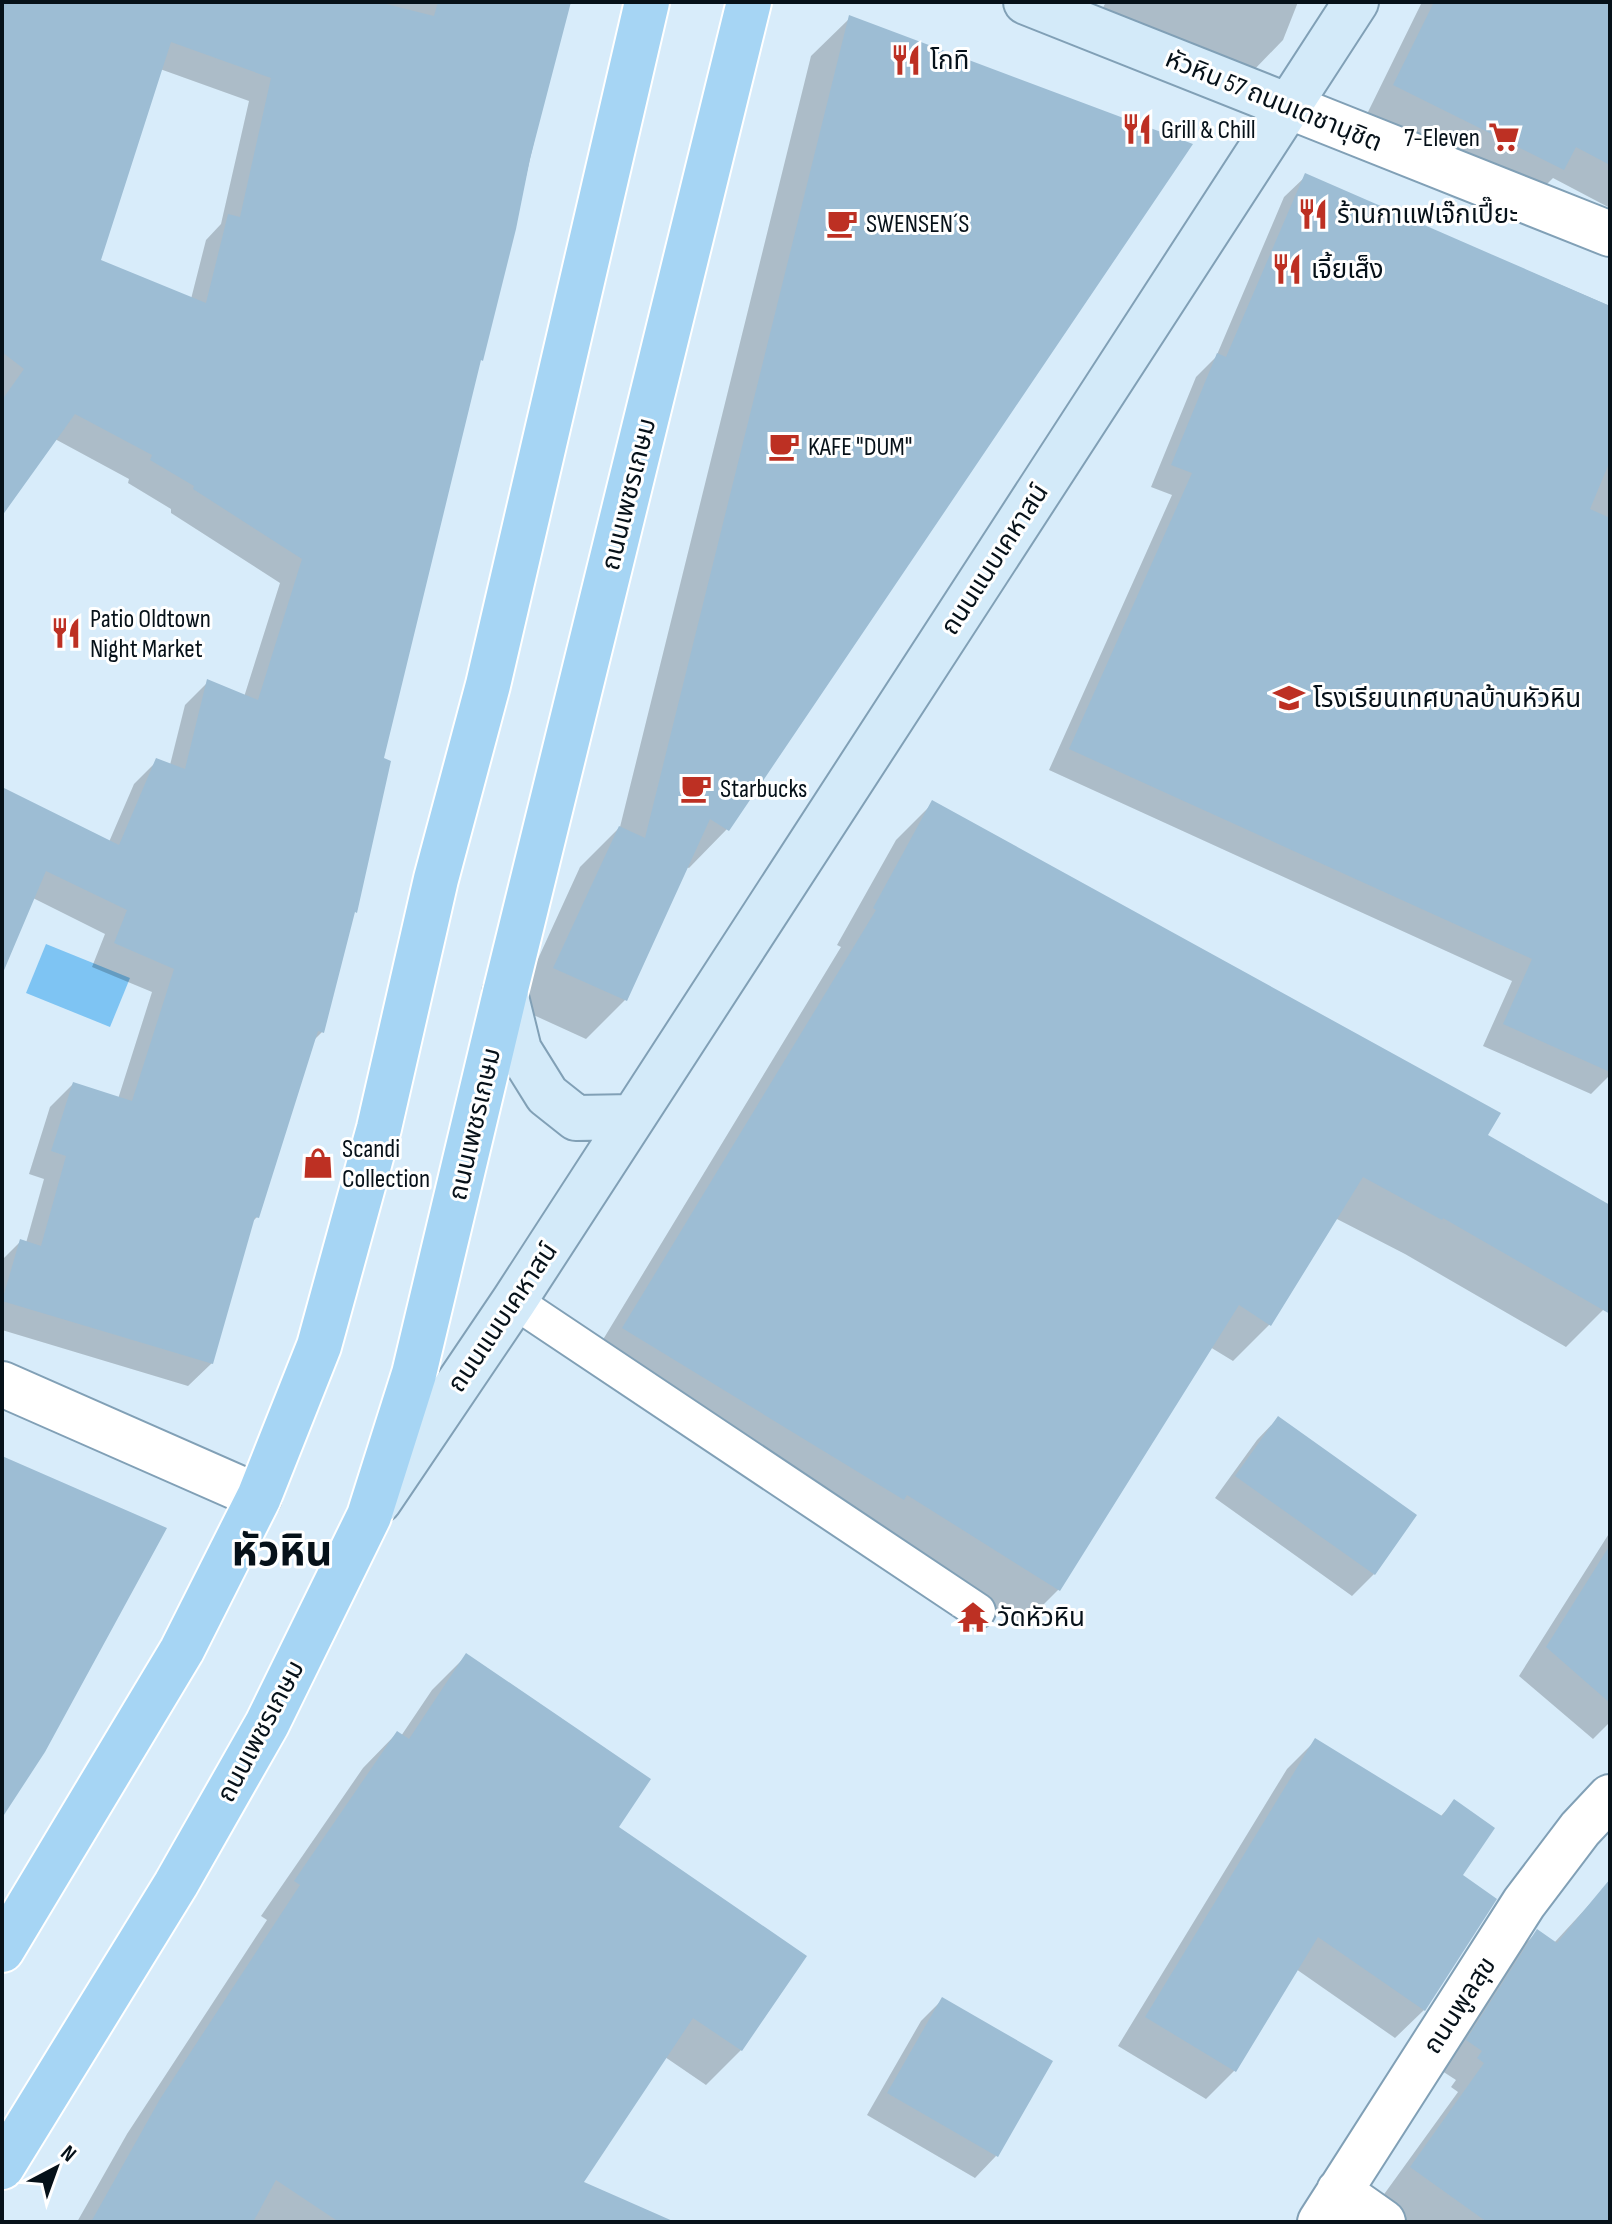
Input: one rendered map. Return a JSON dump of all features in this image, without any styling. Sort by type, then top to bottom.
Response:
[{"type":"main road","points":[[2,1950],[182,1650],[259,1497],[319,1346],[379,1128],[436,879],[488,685],[647,2]]},
{"type":"main road","name":"ถนนเพชรเกษม","points":[[2,2167],[176,1884],[267,1724],[369,1516],[414,1374],[749,2]]},
{"type":"street","name":"หัวหิน 57 ถนนเดชานุชิต","points":[[1026,2],[1610,234]]},
{"type":"street","name":"ถนนแนบเคหาสน์","points":[[369,1516],[514,1301],[1356,2]]},
{"type":"street","points":[[505,993],[519,1050],[547,1095],[576,1118],[633,1117]]},
{"type":"street","points":[[2,1384],[259,1497]]},
{"type":"street","name":"ถนนพูลสุข","points":[[1330,2206],[1524,1903],[1580,1829],[1610,1797]]},
{"type":"street","points":[[1330,2206],[1383,2222]]},
{"type":"lane","points":[[514,1301],[978,1611]]},
{"type":"water","points":[[46,944],[130,978],[110,1027],[26,993]]},
{"type":"building","points":[[2,2],[378,2],[434,16],[438,2],[571,2],[384,758],[391,761],[357,913],[324,1033],[318,1031],[259,1218],[255,1217],[213,1364],[2,1301],[20,1239],[41,1246],[66,1156],[51,1151],[73,1082],[132,1101],[174,969],[114,943],[127,910],[46,871],[2,975],[2,787],[119,845],[156,758],[185,769],[207,679],[258,700],[302,559],[150,460],[152,455],[75,414],[2,516],[2,400],[24,369],[2,352]],"holes":[[[171,42],[271,78],[240,217],[228,214],[206,303],[101,260]]]},
{"type":"building","points":[[1434,2],[1610,2],[1610,165],[1576,147],[1564,170],[1393,85]]},
{"type":"building","points":[[849,15],[1193,144],[729,831],[710,819],[627,1001],[553,968],[619,826],[645,838]]},
{"type":"building","points":[[1305,173],[1610,306],[1610,461],[1590,509],[1610,518],[1610,1072],[1503,1024],[1532,959],[1069,749],[1192,473],[1171,465],[1217,353],[1226,357]]},
{"type":"building","points":[[932,800],[1501,1113],[1488,1135],[1610,1205],[1610,1314],[1443,1218],[1363,1177],[1271,1326],[1239,1305],[1060,1591],[907,1495],[904,1500],[622,1328],[876,910],[873,908]]},
{"type":"building","points":[[1278,1416],[1417,1515],[1375,1575],[1235,1476]]},
{"type":"building","points":[[2,1456],[167,1528],[45,1752],[2,1818]]},
{"type":"building","points":[[1610,1545],[1610,1703],[1546,1647]]},
{"type":"building","points":[[466,1653],[651,1779],[619,1827],[807,1956],[742,2051],[693,2018],[584,2182],[675,2222],[339,2222],[276,2180],[253,2222],[91,2222],[160,2099],[300,1885],[294,1881],[397,1731],[409,1739]]},
{"type":"building","points":[[1315,1738],[1442,1816],[1454,1799],[1495,1828],[1463,1875],[1497,1899],[1425,2011],[1318,1937],[1236,2072],[1145,2017]]},
{"type":"building","points":[[1610,1879],[1610,2222],[1487,2222],[1410,2167],[1484,2063],[1477,2058],[1482,2051],[1466,2040],[1537,1929],[1557,1943]]},
{"type":"building","points":[[942,1997],[1053,2061],[998,2157],[887,2093]]},
{"type":"place","name":"โกทิ","points":[[906,60]]},
{"type":"place","name":"Grill & Chill","points":[[1137,129]]},
{"type":"place","name":"7-Eleven","points":[[1504,137]]},
{"type":"place","name":"ร้านกาแฟเจ๊กเปี๊ยะ","points":[[1313,214]]},
{"type":"place","name":"SWENSEN´S","points":[[842,223]]},
{"type":"place","name":"เจี้ยเส็ง","points":[[1287,269]]},
{"type":"place","name":"KAFE \"DUM\"","points":[[784,446]]},
{"type":"place","name":"Patio Oldtown Night Market","points":[[66,633]]},
{"type":"place","name":"โรงเรียนเทศบาลบ้านหัวหิน","points":[[1289,698]]},
{"type":"place","name":"Starbucks","points":[[696,788]]},
{"type":"place","name":"Scandi Collection","points":[[318,1163]]},
{"type":"place","name":"วัดหัวหิน","points":[[973,1617]]},
{"type":"district","name":"หัวหิน","points":[[282,1550]]}]
